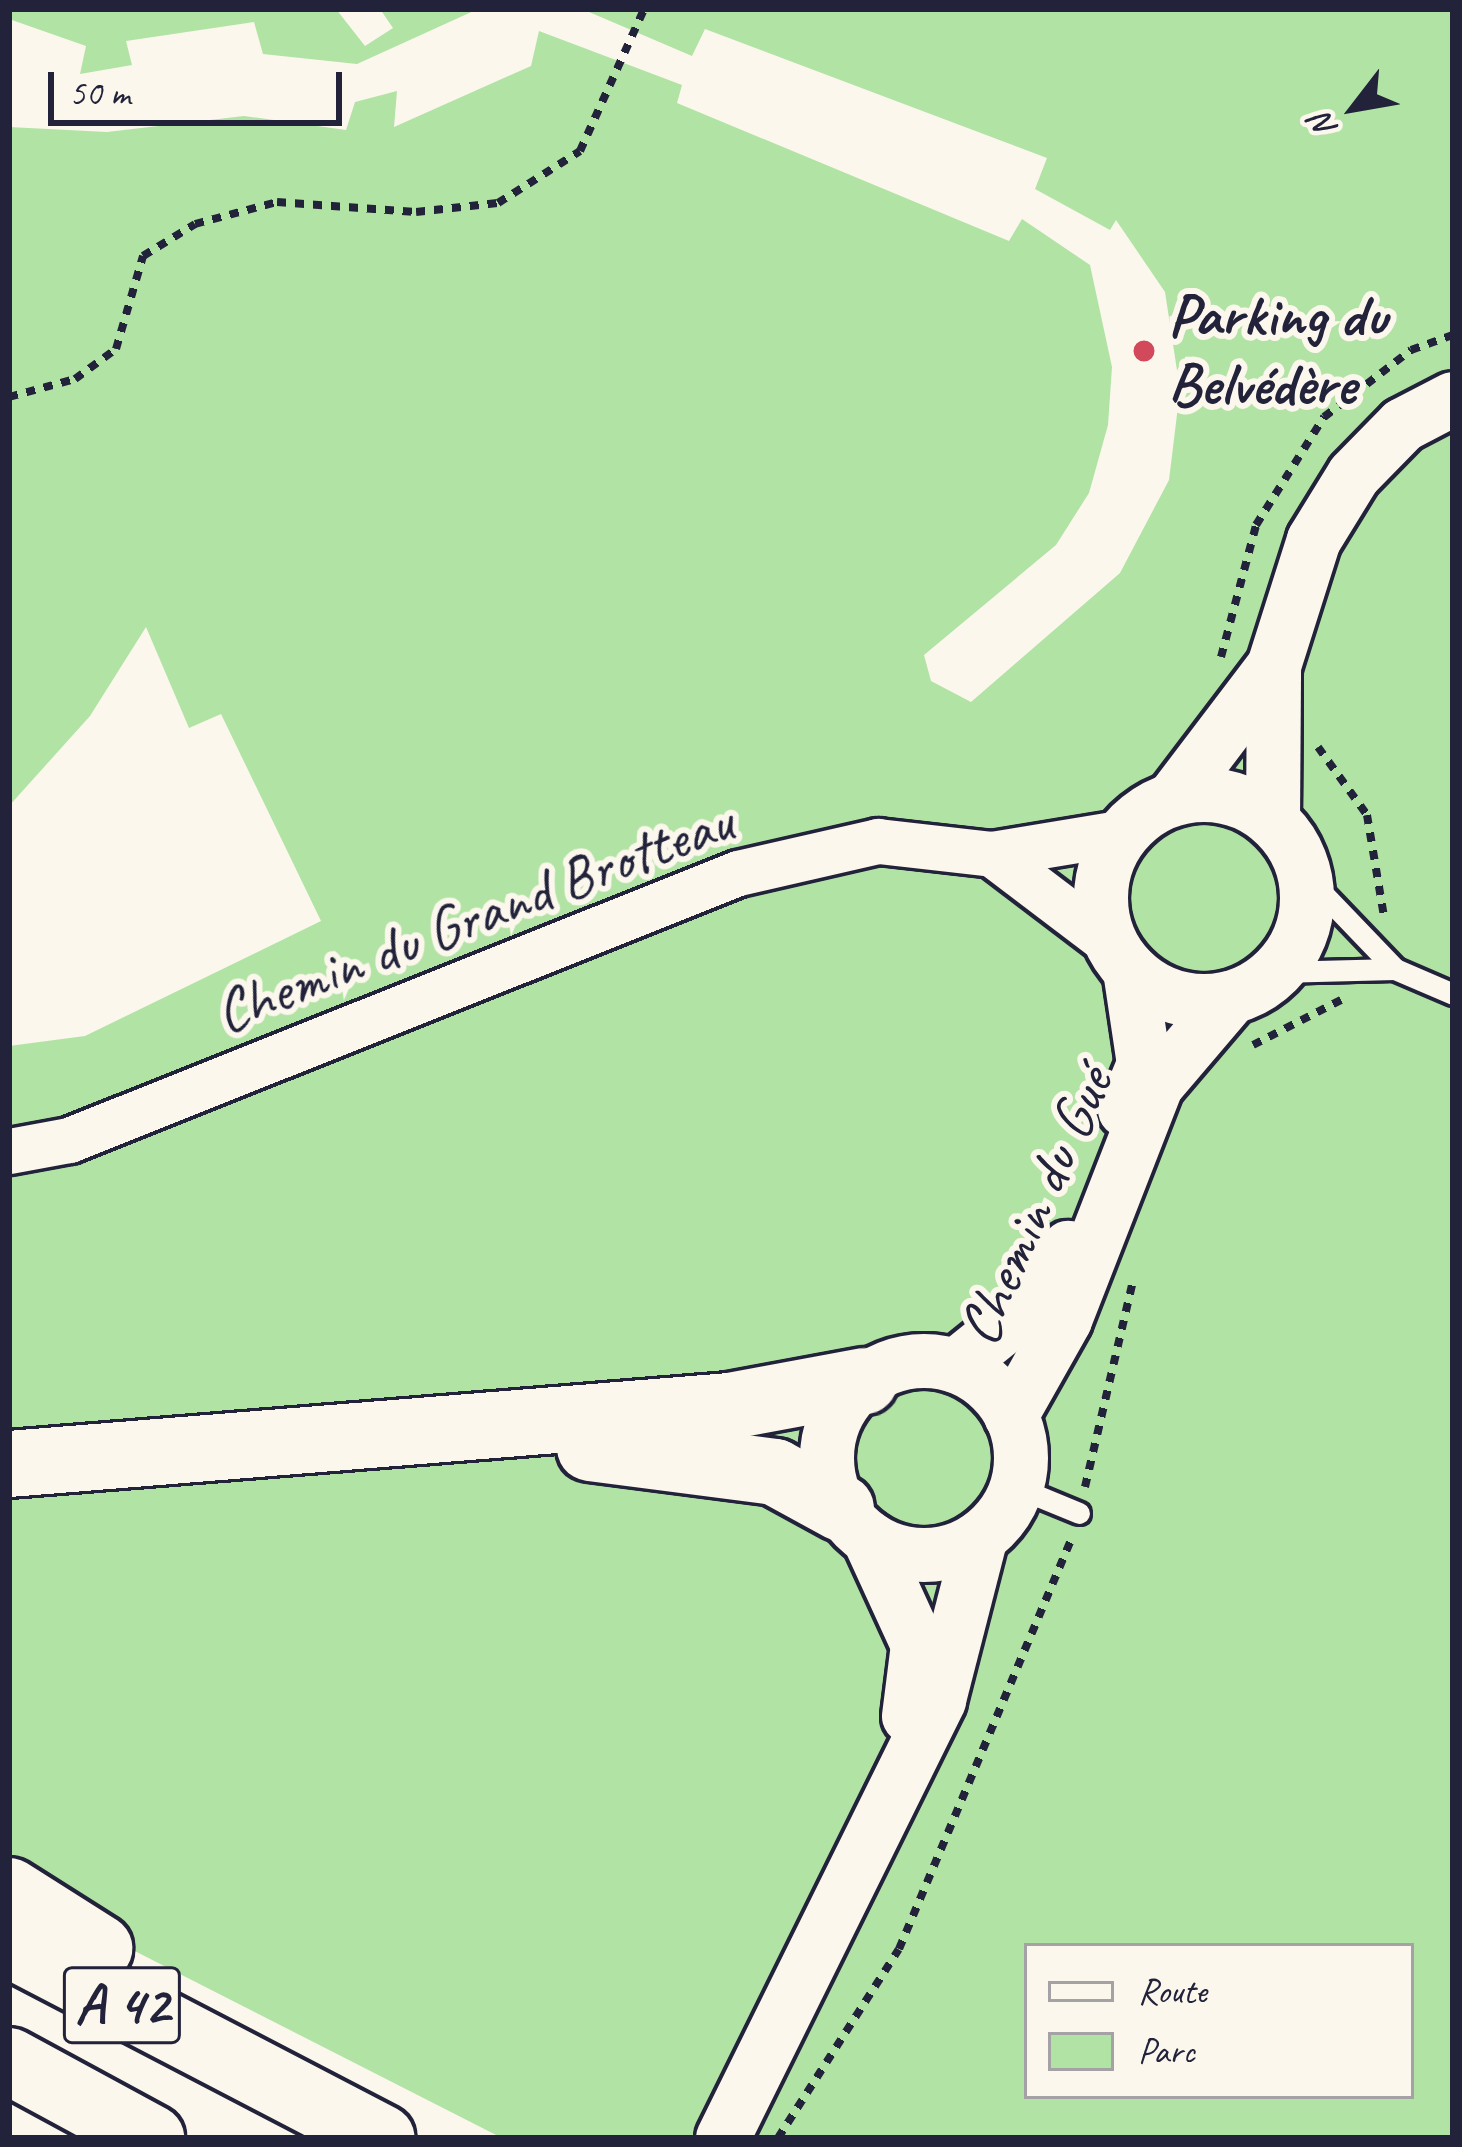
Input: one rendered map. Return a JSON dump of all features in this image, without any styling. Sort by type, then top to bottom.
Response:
[{"type":"highway","points":[[9,1464],[730,1406],[865,1381]]},
{"type":"highway","points":[[9,1509],[154,1479],[544,1447],[775,1472],[855,1523]]},
{"type":"highway","points":[[9,1891],[179,1991],[235,2066]]},
{"type":"highway","name":"A 42","points":[[9,1944],[235,2066],[382,2138]]},
{"type":"highway","name":"A 42","points":[[9,2061],[151,2138]]},
{"type":"street","points":[[992,854],[1177,998],[1231,998],[1277,972],[1307,910],[1305,875],[1274,821],[1274,666],[1314,540],[1354,475],[1403,425],[1453,399]]},
{"type":"street","points":[[1121,958],[1101,886],[1125,832],[1173,799],[1274,666]]},
{"type":"street","points":[[1173,799],[1226,797],[1274,821]]},
{"type":"street","name":"Chemin du Grand Brotteau","points":[[9,1151],[69,1140],[738,873],[878,841],[992,854],[1125,832]]},
{"type":"street","name":"Chemin du Gué","points":[[956,1366],[1029,1307],[1064,1257],[1144,1064],[1121,958]]},
{"type":"street","name":"Chemin du Gué","points":[[1011,1416],[1065,1320],[1156,1086],[1231,998]]},
{"type":"street","points":[[723,2138],[901,1778],[939,1700],[980,1537],[1016,1487],[1011,1416],[956,1366],[919,1361],[865,1381],[828,1439],[855,1523],[918,1645],[901,1778]]},
{"type":"street","points":[[855,1523],[925,1555],[980,1537]]},
{"type":"lane","points":[[1305,875],[1395,969],[1453,994]]},
{"type":"lane","points":[[1277,972],[1395,969]]},
{"type":"lane","points":[[1016,1487],[1079,1513]]},
{"type":"path","points":[[9,397],[75,380],[116,349],[143,256],[195,224],[277,202],[416,212],[498,202],[580,151],[644,9]]},
{"type":"green space","points":[[9,9],[336,9],[365,46],[393,28],[380,9],[478,9],[357,64],[263,54],[254,22],[126,41],[132,65],[80,74],[86,46],[9,19]]},
{"type":"green space","points":[[582,9],[1453,9],[1453,2138],[502,2138],[9,1887],[9,1046],[85,1036],[321,921],[221,714],[189,728],[146,627],[90,716],[9,806],[9,127],[107,132],[244,116],[346,130],[355,102],[397,91],[394,127],[531,66],[539,31],[682,85],[677,103],[1009,241],[1022,219],[1090,265],[1112,367],[1108,425],[1089,493],[1056,545],[924,655],[931,681],[971,702],[1120,573],[1169,480],[1180,390],[1165,292],[1116,220],[1110,230],[1035,189],[1047,158],[705,29],[692,56]]},
{"type":"place","name":"Parking du Belvédère","points":[[1144,351]]}]
